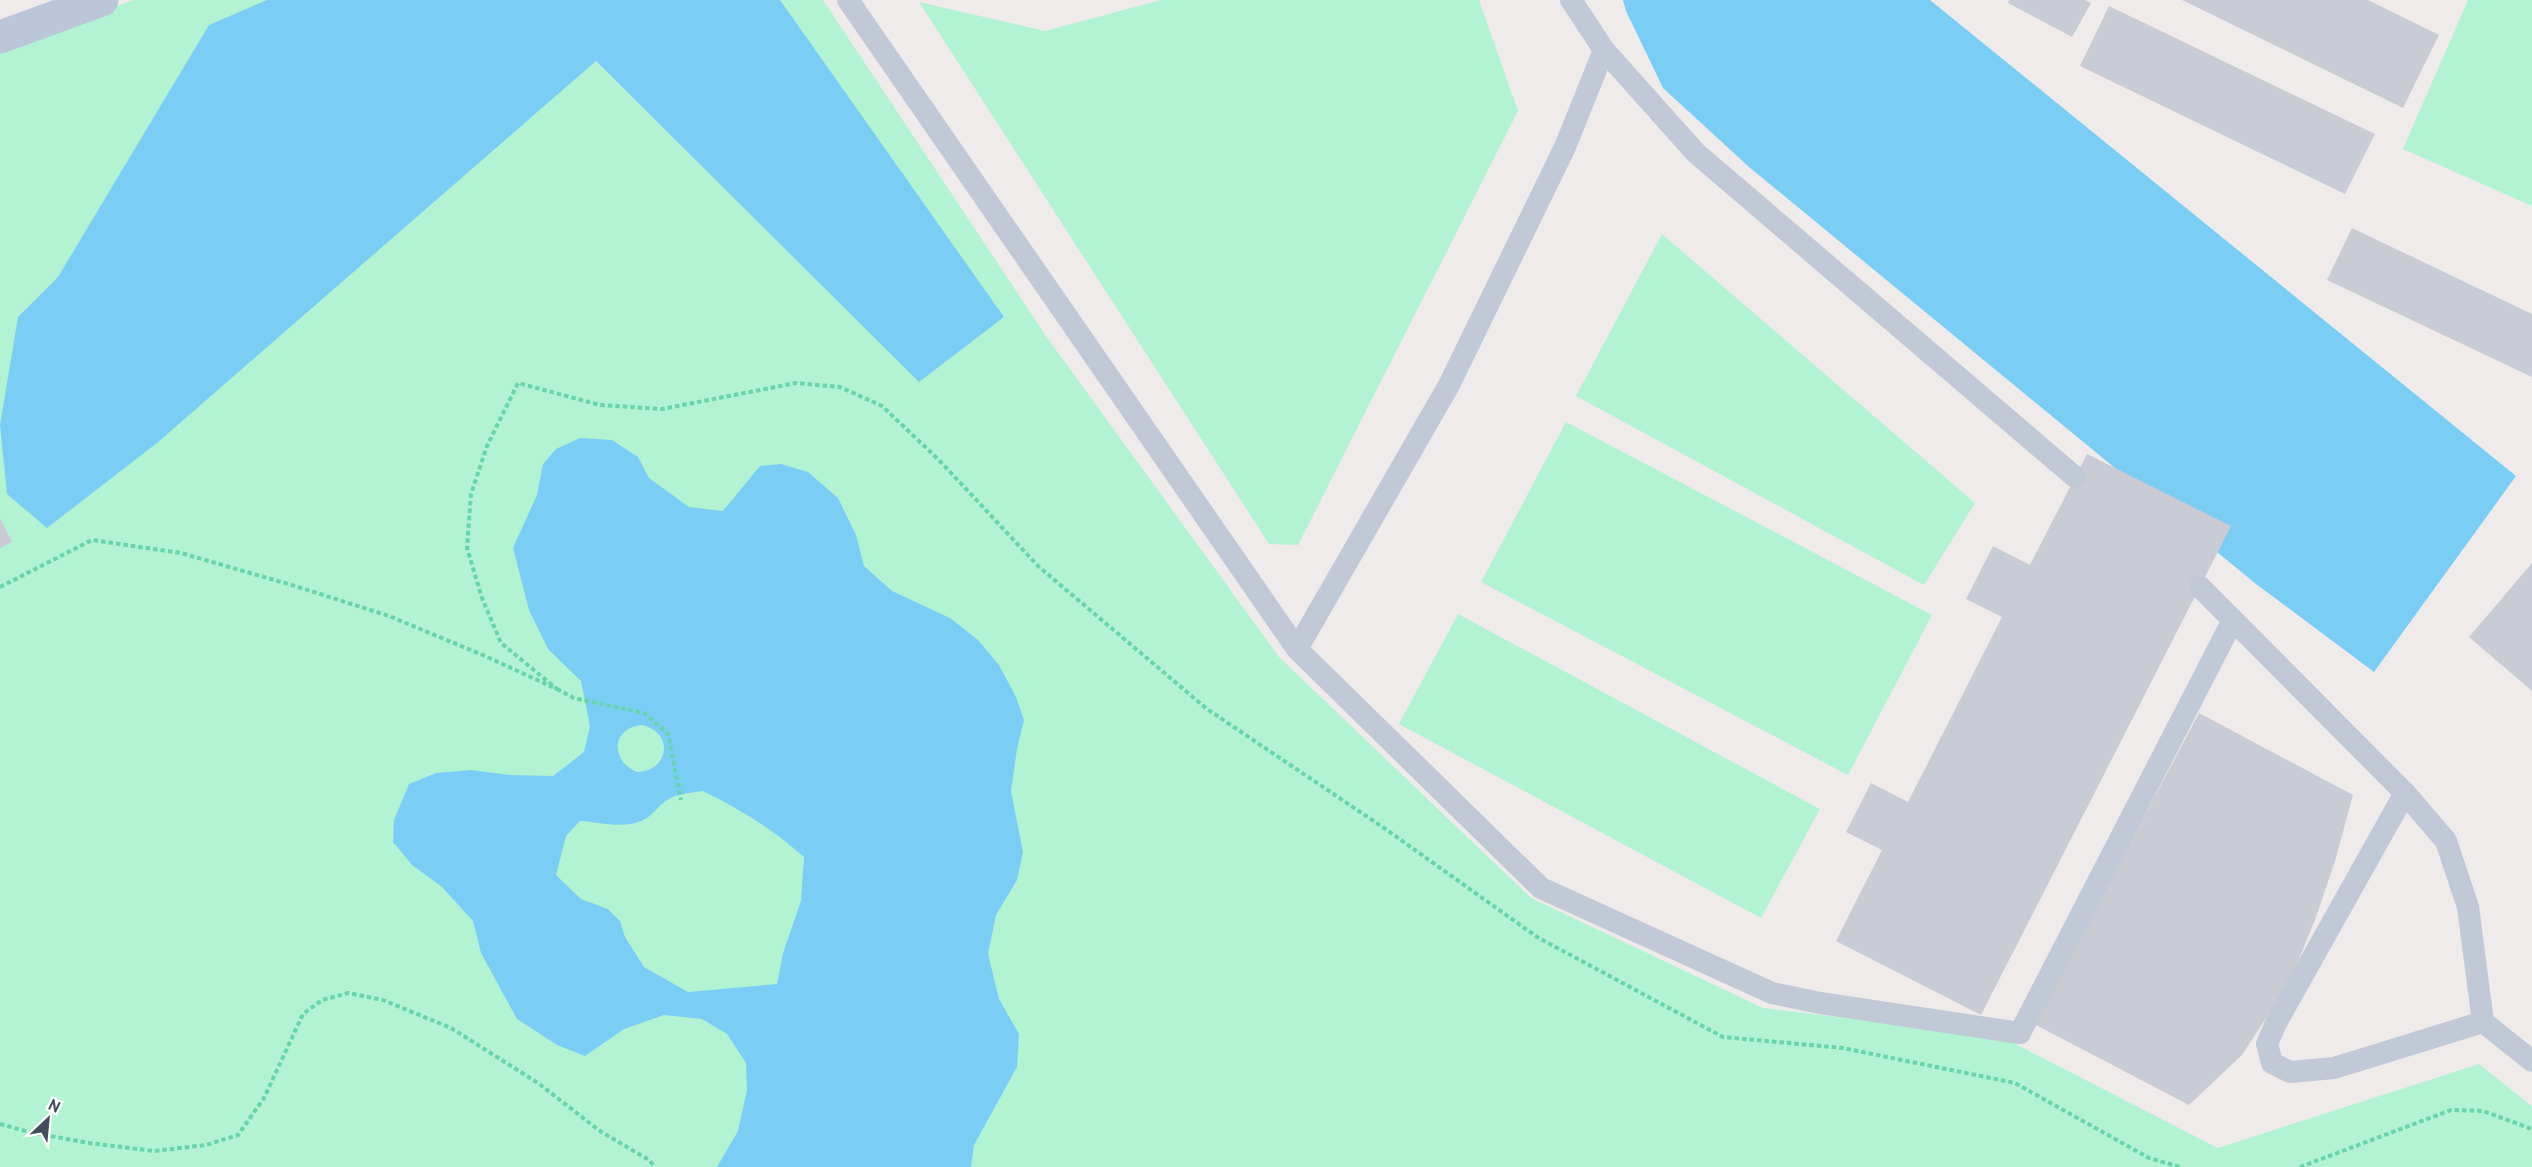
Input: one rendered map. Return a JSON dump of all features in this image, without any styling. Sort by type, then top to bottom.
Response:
[{"type":"main road","points":[[0,37],[102,0]]},
{"type":"lane","points":[[848,0],[1297,649],[1541,888],[1772,993],[1820,1003],[2020,1033],[2233,620]]},
{"type":"lane","points":[[1570,0],[1604,51],[1696,153],[2075,477]]},
{"type":"lane","points":[[1297,649],[1449,385],[1565,147],[1604,51]]},
{"type":"lane","points":[[2200,586],[2404,793],[2446,841],[2468,907],[2483,1022],[2532,1061]]},
{"type":"lane","points":[[2404,793],[2276,1023],[2267,1044],[2272,1063],[2290,1072],[2334,1068],[2483,1022]]},
{"type":"path","points":[[557,689],[501,643],[482,598],[467,548],[471,494],[487,446],[518,383],[600,405],[662,409],[796,383],[840,387],[882,406],[938,459],[1038,567],[1207,709],[1387,830],[1537,937],[1723,1037],[1844,1048],[2015,1083],[2149,1158],[2180,1167]]},
{"type":"path","points":[[0,587],[92,540],[181,553],[295,586],[389,616],[485,656],[574,698],[644,713],[669,734],[681,800]]},
{"type":"path","points":[[0,1125],[89,1143],[154,1151],[206,1145],[238,1135],[264,1098],[303,1014],[322,1000],[348,993],[383,1000],[451,1029],[538,1083],[600,1131],[649,1160],[655,1167]]},
{"type":"path","points":[[2300,1167],[2451,1110],[2483,1111],[2532,1129]]},
{"type":"green space","points":[[133,0],[823,0],[1046,336],[1279,657],[1531,898],[1763,1008],[2002,1037],[2218,1148],[2479,1064],[2532,1106],[2532,1167],[0,1167],[0,51]]},
{"type":"green space","points":[[1161,0],[1479,0],[1518,111],[1298,545],[1269,544],[919,2],[1045,31]]},
{"type":"green space","points":[[2468,0],[2532,0],[2532,206],[2403,149]]},
{"type":"green space","points":[[1662,234],[1975,503],[1924,585],[1576,396]]},
{"type":"green space","points":[[1566,422],[1932,615],[1848,775],[1481,582]]},
{"type":"green space","points":[[1458,614],[1820,809],[1761,918],[1399,724]]},
{"type":"water","points":[[267,0],[780,0],[1004,317],[919,382],[596,61],[157,443],[47,528],[7,494],[0,425],[18,317],[58,277],[209,25]]},
{"type":"water","points":[[1623,0],[1930,0],[2516,476],[2374,672],[2256,584],[1749,167],[1663,88],[1626,11]]},
{"type":"water","points":[[580,438],[612,440],[638,457],[649,478],[689,507],[723,511],[760,466],[781,464],[808,472],[838,498],[856,535],[864,566],[892,591],[950,618],[978,640],[999,665],[1016,697],[1024,720],[1011,791],[1023,852],[1017,880],[996,915],[988,954],[999,999],[1019,1034],[1017,1067],[974,1145],[971,1167],[717,1167],[738,1131],[747,1090],[746,1063],[727,1034],[702,1019],[664,1015],[624,1029],[585,1056],[557,1045],[517,1019],[481,953],[473,921],[442,887],[412,865],[393,842],[394,820],[409,784],[436,773],[471,770],[511,775],[553,776],[584,752],[590,726],[581,681],[548,649],[529,610],[513,548],[537,495],[543,464],[556,449]],"holes":[[[642,725],[659,735],[664,751],[662,759],[656,765],[648,770],[637,772],[622,760],[618,746],[624,732]],[[703,791],[755,820],[804,857],[801,901],[783,953],[777,984],[688,992],[644,967],[625,937],[620,921],[608,909],[581,899],[556,875],[566,836],[580,821],[627,825],[648,817],[672,798]]]},
{"type":"building","points":[[2009,0],[2085,0],[2091,3],[2072,37],[2008,3]]},
{"type":"building","points":[[2182,0],[2368,0],[2439,35],[2403,108]]},
{"type":"building","points":[[2109,6],[2375,134],[2345,194],[2080,66]]},
{"type":"building","points":[[2352,228],[2532,314],[2532,377],[2327,280]]},
{"type":"building","points":[[2087,454],[2231,526],[1981,1015],[1836,941],[1882,850],[1846,832],[1871,783],[1908,802],[2002,617],[1966,599],[1993,546],[2030,565]]},
{"type":"building","points":[[0,518],[12,542],[0,548]]},
{"type":"building","points":[[2532,563],[2532,691],[2469,637]]},
{"type":"building","points":[[2199,713],[2353,795],[2335,861],[2315,920],[2289,983],[2242,1055],[2189,1105],[2034,1024]]}]
